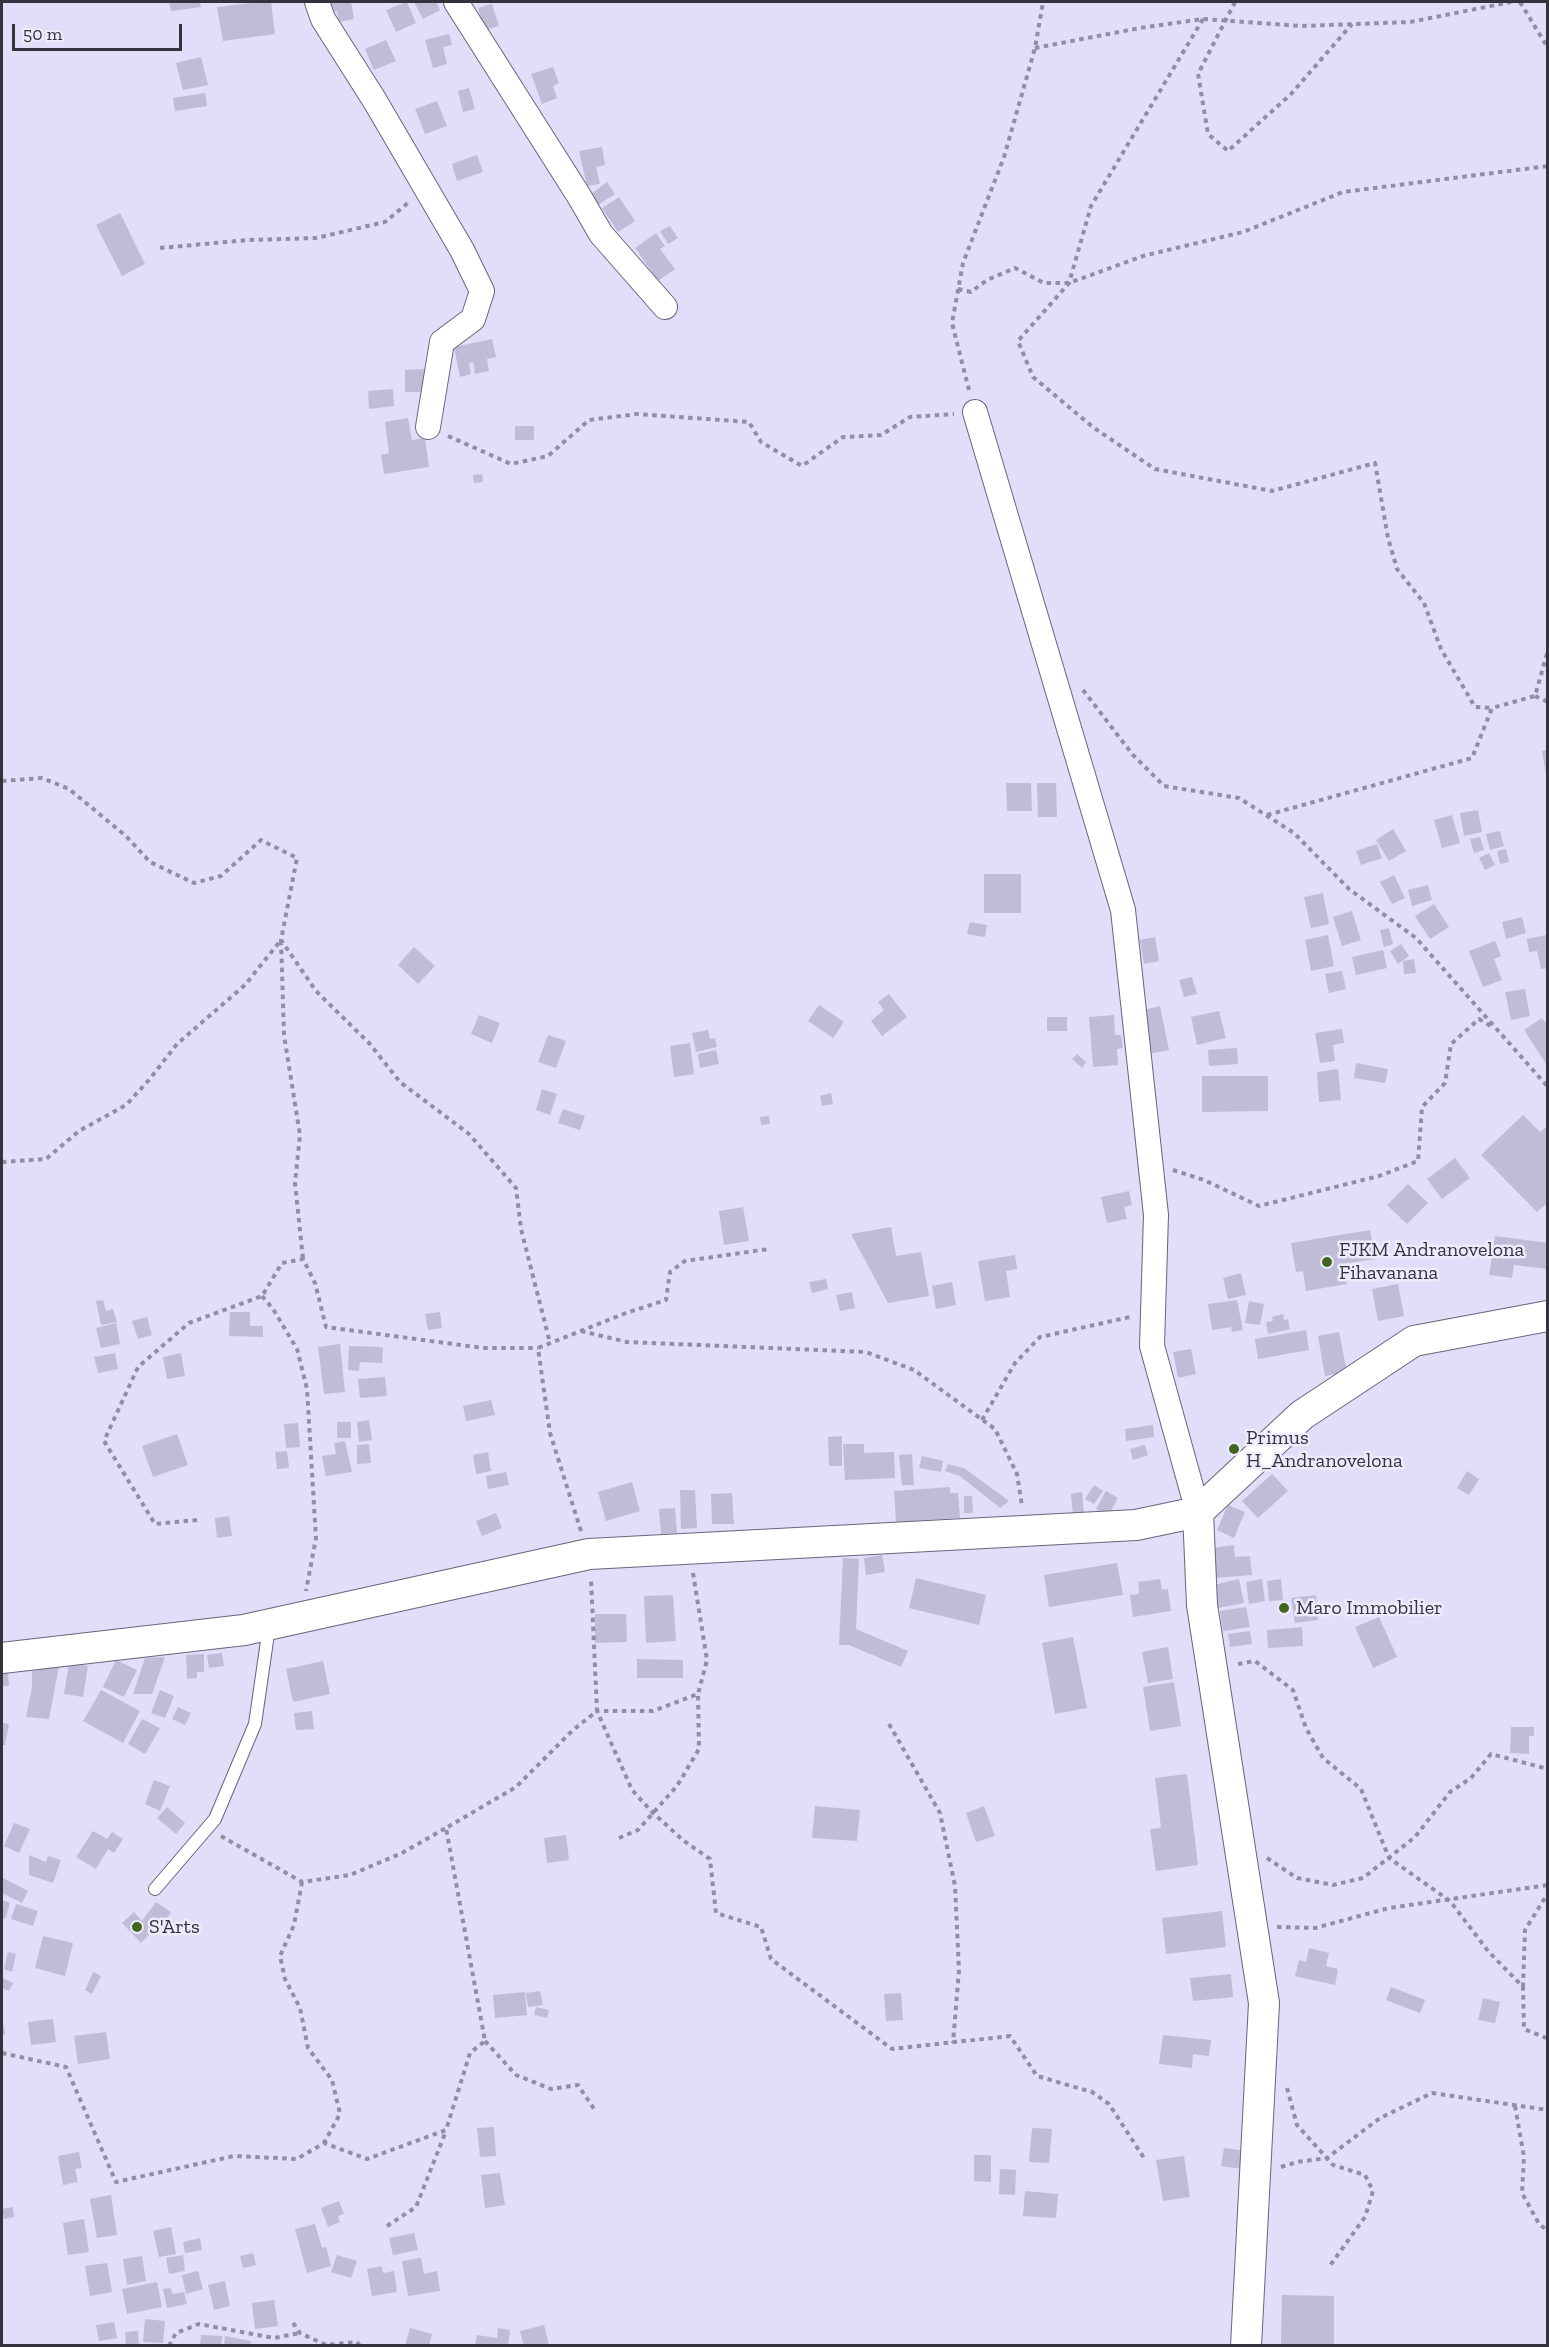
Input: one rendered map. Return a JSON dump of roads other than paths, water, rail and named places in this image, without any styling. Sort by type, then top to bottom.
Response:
[{"type":"street","points":[[317,2],[323,19],[462,250],[482,291],[473,319],[442,342],[428,427]]},
{"type":"street","points":[[456,2],[601,234],[665,307]]},
{"type":"street","points":[[975,412],[1123,910],[1156,1215],[1152,1346],[1198,1512],[1202,1605],[1264,2003],[1246,2346]]},
{"type":"street","points":[[2,1658],[244,1630],[589,1554],[1136,1525],[1198,1512],[1302,1415],[1414,1341],[1548,1316]]},
{"type":"lane","points":[[155,1889],[215,1819],[255,1724],[269,1625]]},
{"type":"place","name":"FJKM Andranovelona Fihavanana","points":[[1327,1262]]},
{"type":"place","name":"Primus H_Andranovelona","points":[[1234,1449]]},
{"type":"place","name":"Maro Immobilier","points":[[1284,1608]]},
{"type":"place","name":"S'Arts","points":[[137,1927]]}]
